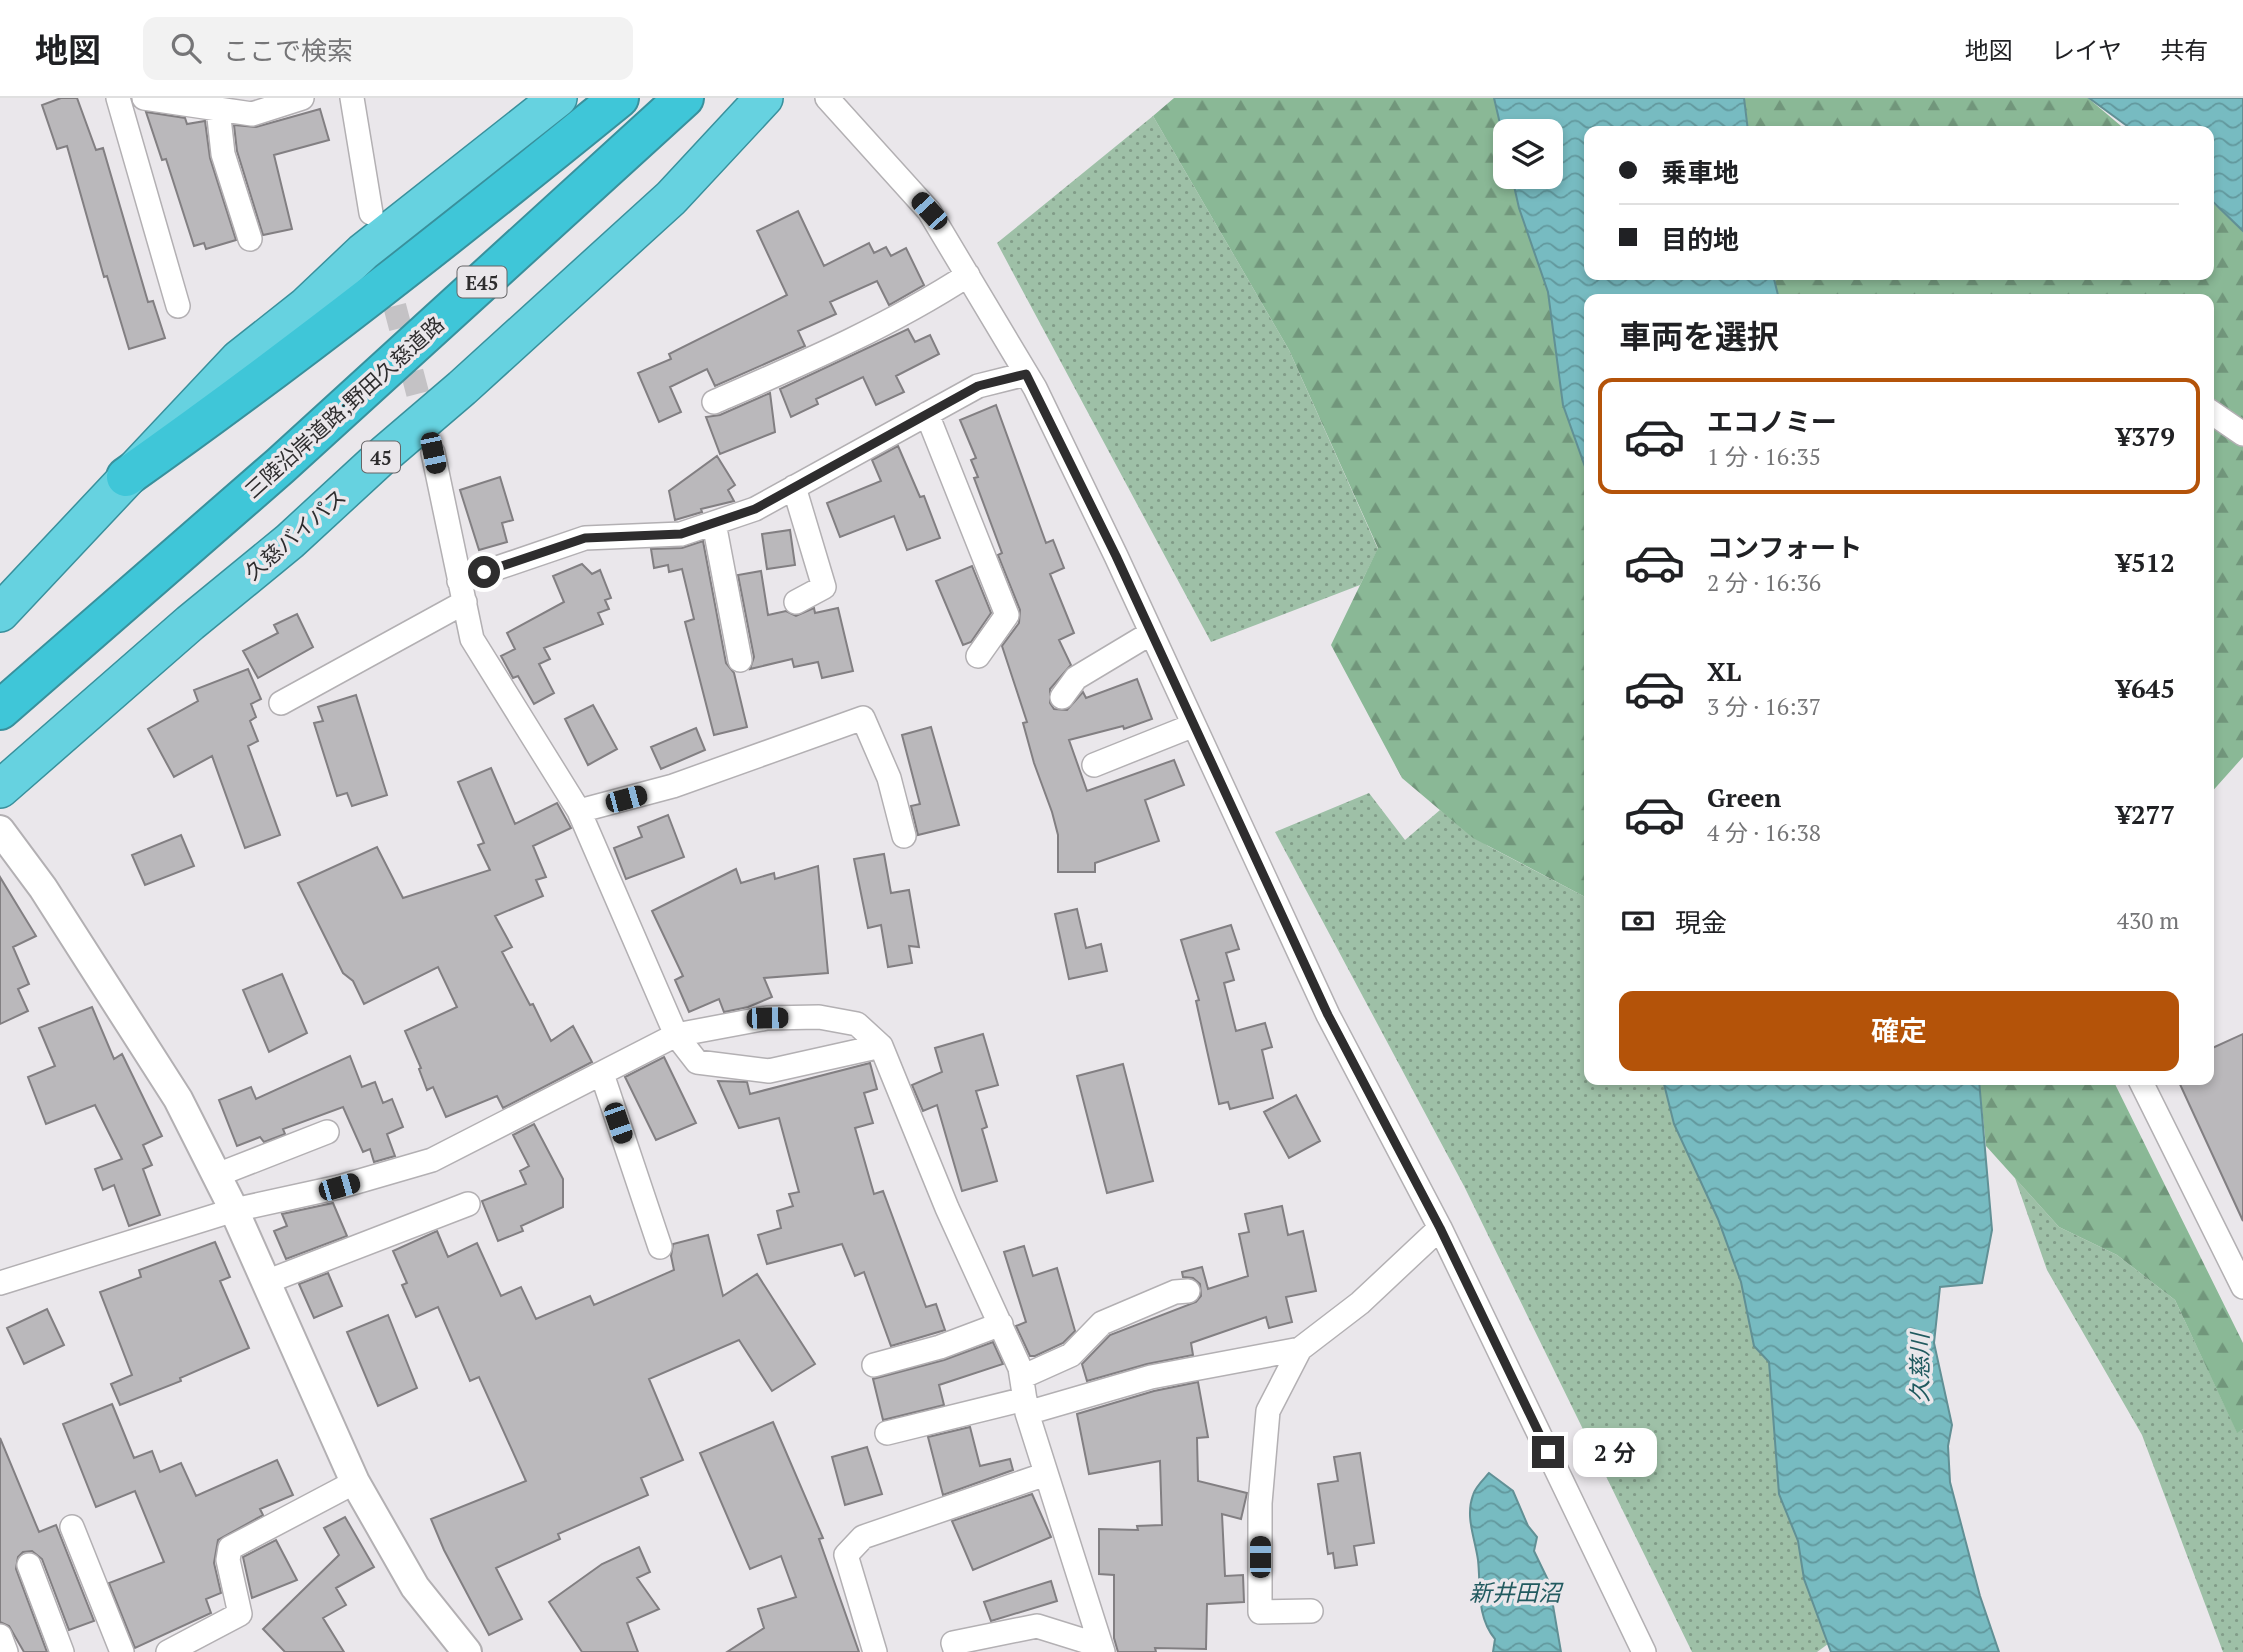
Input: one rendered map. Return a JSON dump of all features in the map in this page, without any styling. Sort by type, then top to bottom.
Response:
[{"type":"highway","points":[[0,613],[239,359],[306,306],[363,252],[558,98]]},
{"type":"highway","points":[[126,477],[267,377],[430,252],[619,98]]},
{"type":"highway","name":"三陸沿岸道路;野田久慈道路","points":[[272,460],[646,98]]},
{"type":"highway","name":"三陸沿岸道路;野田久慈道路","points":[[0,708],[272,460],[684,98]]},
{"type":"highway","name":"久慈バイパス","points":[[0,789],[190,623],[290,541],[379,458],[462,388],[671,198],[758,105]]},
{"type":"street","points":[[118,98],[178,306]]},
{"type":"street","points":[[144,98],[253,114],[300,98]]},
{"type":"street","points":[[352,98],[371,213]]},
{"type":"street","points":[[827,98],[929,211],[1026,374],[1151,633],[1328,1015],[1440,1228],[1644,1652]]},
{"type":"street","points":[[218,109],[223,154],[250,239]]},
{"type":"street","points":[[714,402],[835,349],[923,304],[968,275]]},
{"type":"street","points":[[281,703],[462,592],[585,538],[681,534],[755,509],[978,386],[1026,374]]},
{"type":"street","points":[[927,414],[1007,615],[978,656]]},
{"type":"street","points":[[2214,414],[2243,434]]},
{"type":"street","points":[[433,453],[472,639],[579,811],[677,1035],[697,1062],[769,1071],[881,1046]]},
{"type":"street","points":[[793,487],[824,587],[796,603]]},
{"type":"street","points":[[714,523],[740,660]]},
{"type":"street","points":[[1062,697],[1076,678],[1151,633]]},
{"type":"street","points":[[579,811],[684,782],[863,718],[889,778],[904,836]]},
{"type":"street","points":[[1094,765],[1194,725]]},
{"type":"street","points":[[0,830],[43,888],[178,1099],[234,1210],[355,1482],[415,1587],[467,1652]]},
{"type":"street","points":[[0,1283],[234,1210],[339,1187],[432,1160],[677,1035],[767,1018],[819,1017],[857,1024],[881,1046],[947,1208],[1001,1324],[1102,1649]]},
{"type":"street","points":[[602,1074],[660,1247]]},
{"type":"street","points":[[2142,1085],[2243,1287]]},
{"type":"street","points":[[217,1175],[327,1132]]},
{"type":"street","points":[[266,1282],[468,1204]]},
{"type":"street","points":[[1311,1611],[1260,1612],[1260,1503],[1269,1411],[1300,1349],[1360,1303],[1440,1228]]},
{"type":"street","points":[[1025,1396],[1072,1355],[1102,1323],[1175,1292],[1188,1291]]},
{"type":"street","points":[[874,1365],[940,1347],[1001,1324]]},
{"type":"street","points":[[887,1433],[1025,1396],[1151,1377],[1300,1349]]},
{"type":"street","points":[[875,1652],[846,1555],[863,1537],[1046,1474]]},
{"type":"street","points":[[175,1651],[240,1614],[228,1560],[230,1548],[355,1482]]},
{"type":"street","points":[[72,1527],[122,1652]]},
{"type":"street","points":[[29,1565],[62,1652]]},
{"type":"street","points":[[956,1652],[954,1643],[971,1637],[1037,1626],[1102,1649]]},
{"type":"street","points":[[0,1636],[6,1652]]},
{"type":"green space","points":[[1174,98],[1494,98],[1499,119],[1493,119],[1493,189],[1515,189],[1548,292],[1563,405],[1584,464],[1584,896],[1473,838],[1402,778],[1331,645],[1378,548],[1289,350],[1153,116]]},
{"type":"green space","points":[[1744,98],[2088,98],[2121,126],[1747,126]]},
{"type":"green space","points":[[1153,116],[1289,350],[1378,549],[1360,585],[1211,642],[997,243]]},
{"type":"green space","points":[[2214,204],[2243,229],[2243,757],[2214,789],[2214,294],[1778,294],[1774,280],[2214,280]]},
{"type":"green space","points":[[1369,793],[1405,840],[1440,810],[1488,846],[1584,896],[1584,1085],[1664,1085],[1674,1124],[1718,1219],[1741,1282],[1754,1346],[1769,1362],[1779,1494],[1798,1541],[1804,1579],[1828,1644],[1817,1652],[1692,1652],[1464,1186],[1275,832]]},
{"type":"green space","points":[[1980,1085],[2115,1085],[2243,1343],[2243,1429],[2237,1433],[2175,1300],[2117,1255],[2059,1227],[1986,1146]]},
{"type":"green space","points":[[2015,1178],[2059,1227],[2117,1255],[2175,1300],[2237,1432],[2243,1429],[2243,1652],[2223,1652],[2142,1435],[2047,1270]]},
{"type":"water","points":[[1494,98],[1744,98],[1747,126],[1584,126],[1584,280],[1774,280],[1778,294],[1584,294],[1584,464],[1563,405],[1548,292],[1515,189],[1563,189],[1563,119],[1499,119]]},
{"type":"water","points":[[2089,98],[2243,98],[2243,231],[2214,203],[2214,126],[2127,126]]},
{"type":"water","name":"久慈川","points":[[1664,1085],[1979,1085],[1992,1230],[1982,1283],[1940,1287],[1934,1343],[1952,1425],[1948,1446],[1950,1482],[1980,1596],[1999,1652],[1831,1652],[1804,1579],[1798,1541],[1779,1494],[1769,1362],[1754,1346],[1741,1282],[1718,1219],[1674,1124]]},
{"type":"water","name":"新井田沼","points":[[1489,1473],[1513,1491],[1528,1526],[1537,1537],[1534,1551],[1549,1582],[1561,1652],[1493,1652],[1495,1639],[1485,1621],[1480,1601],[1478,1560],[1470,1511],[1474,1492]]},
{"type":"building","points":[[61,98],[77,98],[96,150],[103,148],[148,302],[153,301],[165,338],[129,349],[107,276],[104,277],[67,146],[57,149],[42,105]]},
{"type":"building","points":[[320,109],[329,140],[274,155],[292,229],[263,235],[237,151],[234,125],[256,127]]},
{"type":"building","points":[[146,112],[185,118],[187,124],[205,121],[210,158],[236,240],[206,249],[204,243],[194,246],[166,159],[162,160]]},
{"type":"building","points":[[798,211],[824,266],[869,243],[874,253],[886,247],[891,256],[906,248],[924,285],[889,305],[877,281],[830,302],[836,314],[798,331],[805,346],[715,386],[707,369],[670,387],[681,412],[659,422],[638,373],[671,359],[669,354],[787,295],[757,231]]},
{"type":"building","points":[[908,329],[915,342],[930,335],[939,354],[896,376],[904,392],[876,405],[863,377],[816,399],[818,404],[791,417],[780,389]]},
{"type":"building","points":[[770,393],[775,432],[720,454],[706,417],[720,415]]},
{"type":"building","points":[[996,405],[1046,543],[1053,540],[1064,568],[1050,574],[1074,633],[1059,640],[1071,665],[1050,689],[1050,703],[1054,709],[1067,710],[1083,692],[1086,698],[1137,679],[1152,719],[1124,729],[1123,726],[1069,740],[1087,791],[1174,760],[1184,785],[1145,800],[1159,841],[1095,863],[1095,872],[1058,872],[1058,835],[1034,763],[1023,723],[1027,722],[1002,646],[1019,623],[1020,610],[998,555],[1002,553],[974,478],[978,477],[971,460],[976,458],[960,420]]},
{"type":"building","points":[[898,446],[920,497],[924,496],[940,538],[907,550],[894,516],[840,537],[827,503],[881,481],[872,460]]},
{"type":"building","points":[[717,456],[735,485],[728,490],[734,501],[701,509],[702,512],[675,520],[669,491]]},
{"type":"building","points":[[500,477],[513,520],[502,523],[507,542],[479,550],[460,490]]},
{"type":"building","points":[[790,530],[795,565],[767,569],[762,534]]},
{"type":"building","points":[[703,541],[726,663],[734,673],[747,727],[714,735],[685,622],[694,619],[682,569],[669,572],[668,565],[654,568],[651,549],[682,548]]},
{"type":"building","points":[[582,564],[592,574],[600,570],[611,598],[605,600],[609,609],[598,613],[603,624],[544,648],[550,659],[539,664],[554,693],[534,704],[518,676],[513,678],[501,656],[515,649],[507,633],[564,602],[553,576]]},
{"type":"building","points":[[972,566],[991,613],[971,642],[963,645],[936,581]]},
{"type":"building","points":[[761,571],[768,615],[786,611],[796,616],[814,608],[815,613],[838,608],[853,671],[822,678],[818,662],[794,667],[792,659],[750,669],[754,657],[738,575]]},
{"type":"building","points":[[297,614],[313,647],[258,678],[243,651],[278,633],[274,625]]},
{"type":"building","points":[[248,669],[261,699],[251,704],[256,717],[250,721],[258,741],[248,746],[280,835],[245,848],[212,756],[174,777],[148,729],[198,701],[194,690]]},
{"type":"building","points":[[356,695],[387,795],[352,806],[347,793],[337,796],[314,723],[323,721],[318,707]]},
{"type":"building","points":[[593,705],[617,749],[588,765],[565,719]]},
{"type":"building","points":[[931,727],[959,825],[918,835],[911,806],[920,804],[902,735]]},
{"type":"building","points":[[696,728],[705,750],[661,769],[651,747]]},
{"type":"building","points":[[491,768],[515,824],[557,803],[571,828],[533,846],[546,877],[536,880],[543,896],[495,916],[512,947],[502,952],[551,1041],[573,1026],[592,1062],[503,1108],[497,1096],[446,1117],[433,1087],[427,1090],[405,1031],[457,1007],[438,967],[364,1004],[353,981],[343,973],[298,883],[377,847],[403,898],[490,870],[478,845],[484,843],[458,782]]},
{"type":"building","points":[[668,815],[684,857],[626,879],[614,848],[642,837],[638,827]]},
{"type":"building","points":[[181,835],[194,866],[145,885],[132,855]]},
{"type":"building","points":[[884,854],[891,893],[909,890],[919,947],[909,946],[912,963],[888,967],[881,925],[868,928],[854,859]]},
{"type":"building","points":[[818,866],[828,973],[764,978],[772,997],[748,1007],[724,1012],[719,999],[689,1012],[675,980],[683,976],[652,911],[736,869],[741,883],[774,873],[775,879]]},
{"type":"building","points":[[0,877],[36,936],[13,947],[29,984],[18,989],[28,1011],[0,1024]]},
{"type":"building","points":[[1077,909],[1086,948],[1101,944],[1107,971],[1069,979],[1055,914]]},
{"type":"building","points":[[1231,925],[1239,949],[1226,953],[1234,980],[1224,983],[1236,1031],[1265,1023],[1272,1047],[1262,1050],[1273,1098],[1230,1109],[1228,1102],[1219,1104],[1196,1001],[1199,1000],[1181,940]]},
{"type":"building","points":[[282,974],[307,1033],[269,1052],[243,990]]},
{"type":"building","points":[[92,1007],[114,1059],[122,1054],[162,1136],[143,1145],[152,1165],[143,1169],[160,1215],[129,1226],[114,1185],[103,1190],[95,1169],[122,1159],[95,1105],[46,1124],[28,1077],[55,1066],[39,1028]]},
{"type":"building","points":[[983,1034],[998,1085],[976,1091],[987,1127],[982,1129],[997,1181],[962,1191],[937,1105],[923,1111],[912,1085],[942,1072],[935,1048]]},
{"type":"building","points":[[2243,1034],[2243,1221],[2180,1085],[2214,1085],[2214,1047]]},
{"type":"building","points":[[350,1056],[362,1087],[375,1082],[383,1103],[392,1099],[403,1127],[387,1134],[395,1156],[374,1162],[370,1149],[363,1152],[343,1107],[283,1129],[285,1134],[264,1142],[260,1137],[237,1146],[219,1100],[251,1087],[256,1099]]},
{"type":"building","points":[[664,1057],[696,1123],[656,1140],[625,1077]]},
{"type":"building","points":[[870,1063],[877,1089],[864,1093],[873,1123],[855,1128],[874,1194],[883,1191],[926,1307],[936,1304],[945,1330],[891,1346],[864,1272],[855,1276],[842,1244],[767,1264],[758,1235],[781,1228],[777,1211],[793,1206],[789,1194],[799,1192],[779,1118],[739,1128],[718,1081],[747,1082],[750,1094]]},
{"type":"building","points":[[1123,1064],[1153,1181],[1107,1193],[1077,1076]]},
{"type":"building","points":[[1296,1095],[1320,1141],[1289,1158],[1264,1112]]},
{"type":"building","points":[[534,1124],[563,1179],[563,1207],[521,1226],[523,1231],[498,1241],[482,1201],[526,1184],[520,1171],[529,1166],[513,1135]]},
{"type":"building","points":[[333,1203],[347,1236],[286,1259],[274,1231],[287,1226],[282,1214]]},
{"type":"building","points":[[1282,1206],[1288,1235],[1303,1231],[1316,1291],[1286,1297],[1292,1322],[1269,1328],[1266,1317],[1191,1343],[1193,1355],[1147,1364],[1087,1381],[1082,1364],[1110,1335],[1196,1302],[1201,1296],[1200,1284],[1193,1278],[1183,1277],[1182,1272],[1202,1267],[1208,1289],[1248,1276],[1239,1234],[1249,1232],[1245,1214]]},
{"type":"building","points":[[437,1231],[448,1257],[477,1243],[501,1296],[521,1287],[536,1319],[590,1296],[594,1305],[674,1270],[671,1256],[673,1244],[708,1235],[723,1296],[757,1274],[815,1364],[772,1391],[739,1340],[649,1379],[683,1460],[641,1478],[648,1495],[558,1534],[560,1539],[496,1568],[522,1619],[489,1635],[444,1550],[431,1519],[526,1481],[479,1377],[470,1381],[438,1307],[416,1317],[402,1285],[407,1283],[393,1251]]},
{"type":"building","points":[[215,1242],[230,1277],[220,1281],[249,1348],[180,1378],[181,1381],[120,1405],[111,1384],[132,1375],[100,1292],[141,1277],[139,1270]]},
{"type":"building","points":[[1024,1246],[1033,1276],[1057,1268],[1075,1331],[1063,1343],[1035,1356],[1030,1356],[1016,1326],[1026,1322],[1004,1252]]},
{"type":"building","points":[[328,1273],[342,1306],[314,1318],[299,1284]]},
{"type":"building","points":[[47,1309],[64,1345],[24,1364],[7,1328]]},
{"type":"building","points":[[388,1315],[417,1388],[378,1406],[347,1332]]},
{"type":"building","points":[[993,1342],[1003,1364],[939,1385],[944,1405],[883,1420],[873,1379],[944,1360]]},
{"type":"building","points":[[1198,1382],[1208,1437],[1197,1438],[1198,1481],[1247,1493],[1241,1519],[1222,1514],[1225,1576],[1243,1575],[1244,1602],[1207,1604],[1206,1649],[1155,1648],[1156,1652],[1118,1652],[1114,1638],[1114,1575],[1099,1574],[1099,1529],[1138,1530],[1137,1526],[1162,1525],[1160,1461],[1089,1474],[1077,1414],[1154,1391]]},
{"type":"building","points":[[112,1404],[134,1458],[152,1451],[160,1472],[181,1463],[196,1496],[277,1460],[293,1495],[260,1509],[263,1515],[218,1540],[214,1563],[221,1593],[206,1599],[211,1613],[135,1648],[109,1583],[164,1562],[135,1491],[96,1507],[63,1424]]},
{"type":"building","points":[[773,1422],[823,1538],[819,1539],[859,1652],[727,1652],[764,1628],[758,1609],[796,1597],[781,1556],[750,1569],[700,1453]]},
{"type":"building","points":[[970,1427],[980,1466],[1010,1459],[1013,1470],[943,1495],[928,1437]]},
{"type":"building","points":[[0,1438],[39,1532],[56,1525],[94,1621],[69,1630],[42,1559],[32,1551],[23,1552],[18,1557],[16,1569],[47,1652],[24,1652],[9,1626],[0,1622]]},
{"type":"building","points":[[867,1447],[882,1494],[845,1505],[832,1457]]},
{"type":"building","points":[[1360,1453],[1374,1543],[1354,1546],[1357,1565],[1335,1568],[1333,1553],[1328,1554],[1318,1484],[1338,1481],[1334,1457]]},
{"type":"building","points":[[1032,1494],[1051,1537],[973,1570],[952,1521]]},
{"type":"building","points":[[345,1517],[374,1567],[336,1588],[346,1605],[323,1618],[344,1652],[285,1652],[263,1629],[339,1555],[324,1528]]},
{"type":"building","points":[[276,1540],[297,1580],[252,1598],[243,1557]]},
{"type":"building","points":[[639,1547],[650,1572],[637,1578],[659,1609],[627,1623],[638,1652],[582,1652],[549,1602],[602,1564]]},
{"type":"building","points":[[1051,1581],[1057,1601],[991,1621],[984,1602]]},
{"type":"tunnel","points":[[386,273],[427,429]]},
{"type":"route","points":[[484,572],[585,538],[681,534],[755,509],[978,386],[1026,374],[1116,556],[1328,1015],[1440,1228],[1548,1452]]}]
